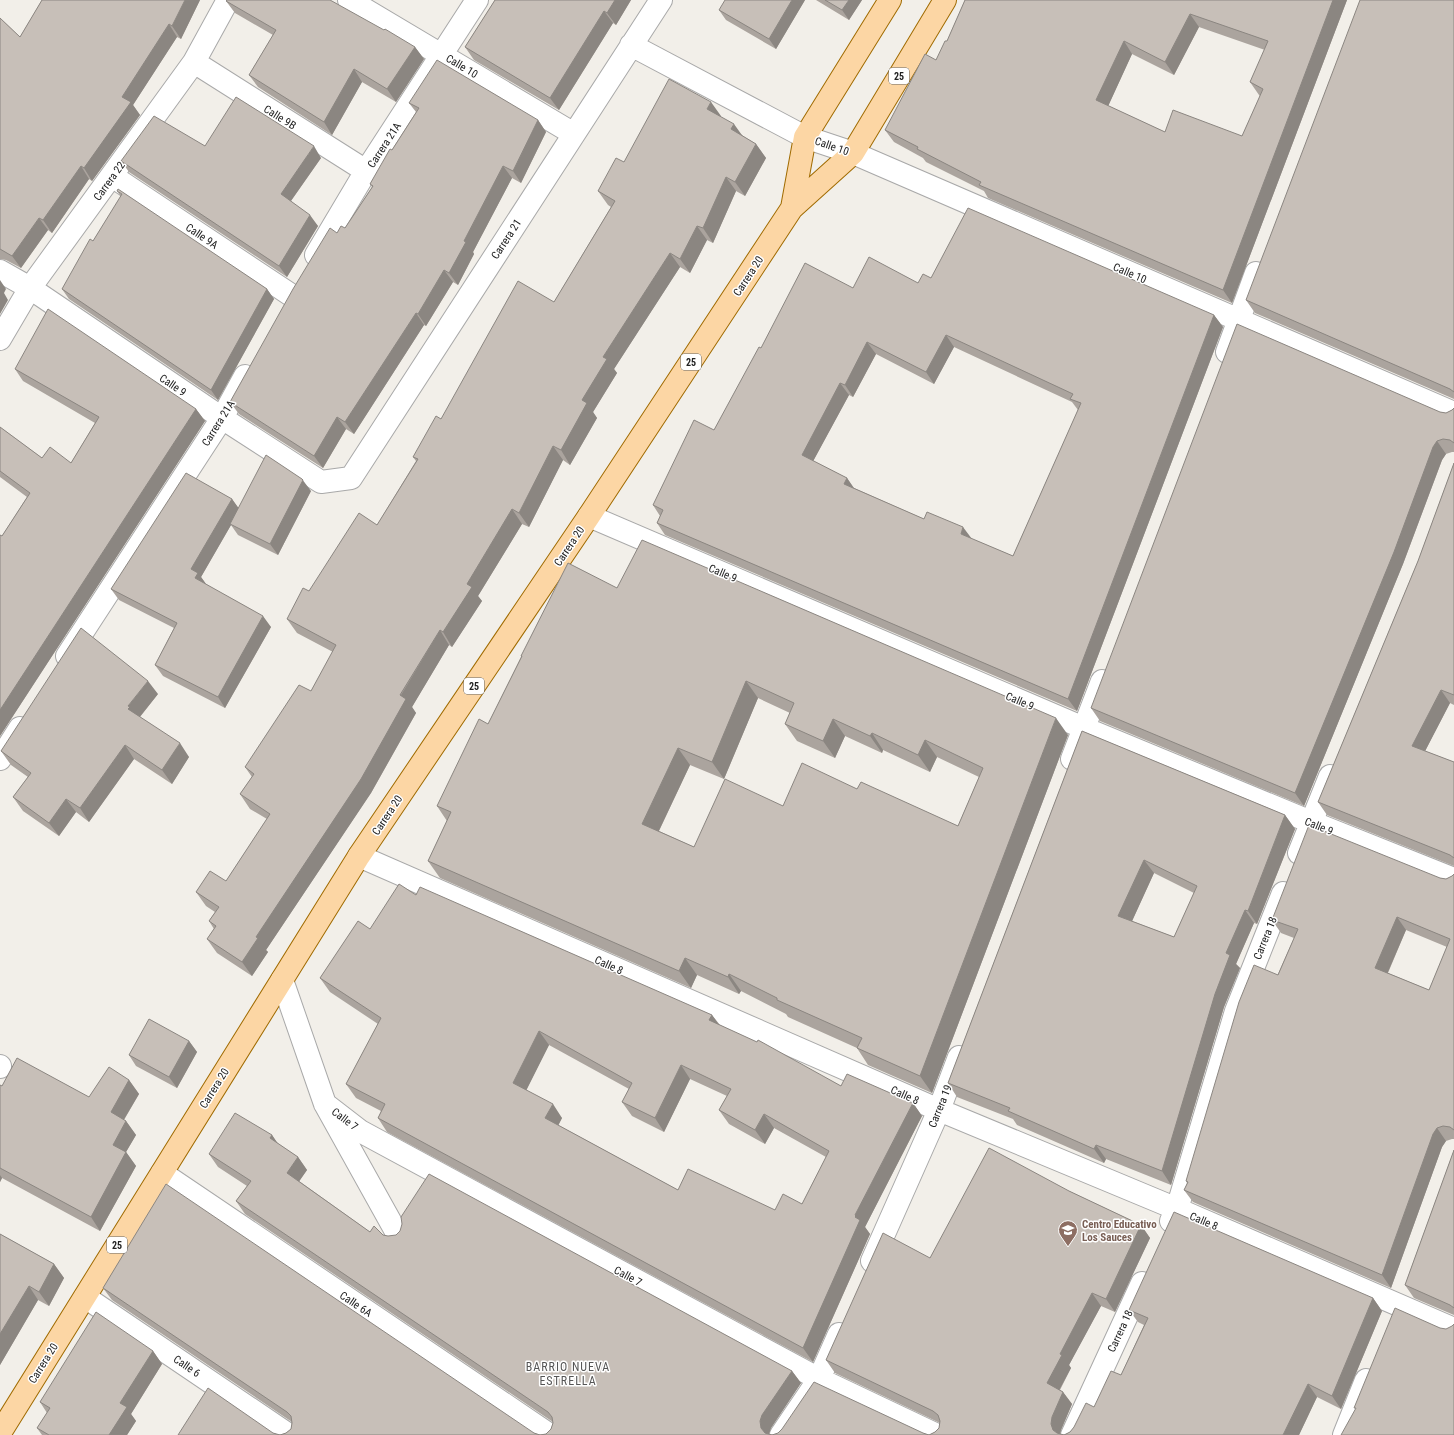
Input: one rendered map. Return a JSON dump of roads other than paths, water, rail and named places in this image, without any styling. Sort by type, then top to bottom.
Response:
[{"type":"main road","name":"Carrera 20","points":[[792,208],[804,137],[890,0]]},
{"type":"main road","name":"Carrera 20","points":[[0,1433],[359,856],[590,516],[792,208],[853,153],[945,0]]},
{"type":"street","name":"Carrera 22","points":[[0,339],[30,288],[194,62],[228,0]]},
{"type":"street","name":"Calle 10","points":[[349,0],[574,134]]},
{"type":"street","name":"Carrera 21A","points":[[280,316],[291,295],[366,171],[477,0]]},
{"type":"street","name":"Carrera 21","points":[[351,478],[661,0]]},
{"type":"street","name":"Calle 10","points":[[631,45],[804,137],[853,153],[1239,320],[1453,409]]},
{"type":"street","name":"Calle 9B","points":[[194,62],[366,171]]},
{"type":"street","name":"Calle 9A","points":[[112,176],[291,295]]},
{"type":"street","points":[[1219,372],[1264,253]]},
{"type":"street","name":"Calle 9","points":[[0,271],[30,288],[222,418],[321,482],[351,478]]},
{"type":"street","name":"Carrera 21A","points":[[57,672],[222,418],[256,356]]},
{"type":"street","name":"Calle 9","points":[[590,516],[1084,728],[1311,822],[1454,879]]},
{"type":"street","points":[[1064,781],[1109,662]]},
{"type":"street","points":[[0,759],[30,712]]},
{"type":"street","name":"Carrera 18","points":[[1164,1237],[1177,1209],[1236,1012],[1338,757]]},
{"type":"street","name":"Calle 8","points":[[359,856],[940,1110],[1177,1209],[1454,1329]]},
{"type":"street","points":[[278,986],[326,1104],[399,1237]]},
{"type":"street","name":"Carrera 19","points":[[864,1277],[940,1110],[965,1042]]},
{"type":"street","name":"Calle 7","points":[[326,1104],[360,1131],[819,1379],[938,1435]]},
{"type":"street","name":"Calle 6A","points":[[162,1173],[550,1435]]},
{"type":"street","name":"Carrera 18","points":[[1072,1435],[1151,1265]]},
{"type":"street","points":[[1389,1326],[1406,1283]]},
{"type":"street","name":"Calle 6","points":[[85,1297],[289,1435]]},
{"type":"street","points":[[781,1435],[819,1379],[848,1313]]},
{"type":"street","points":[[1344,1435],[1374,1362]]},
{"type":"place","name":"Centro Educativo Los Sauces","points":[[1068,1247]]},
{"type":"district","name":"BARRIO NUEVA ESTRELLA","points":[[568,1374]]}]
